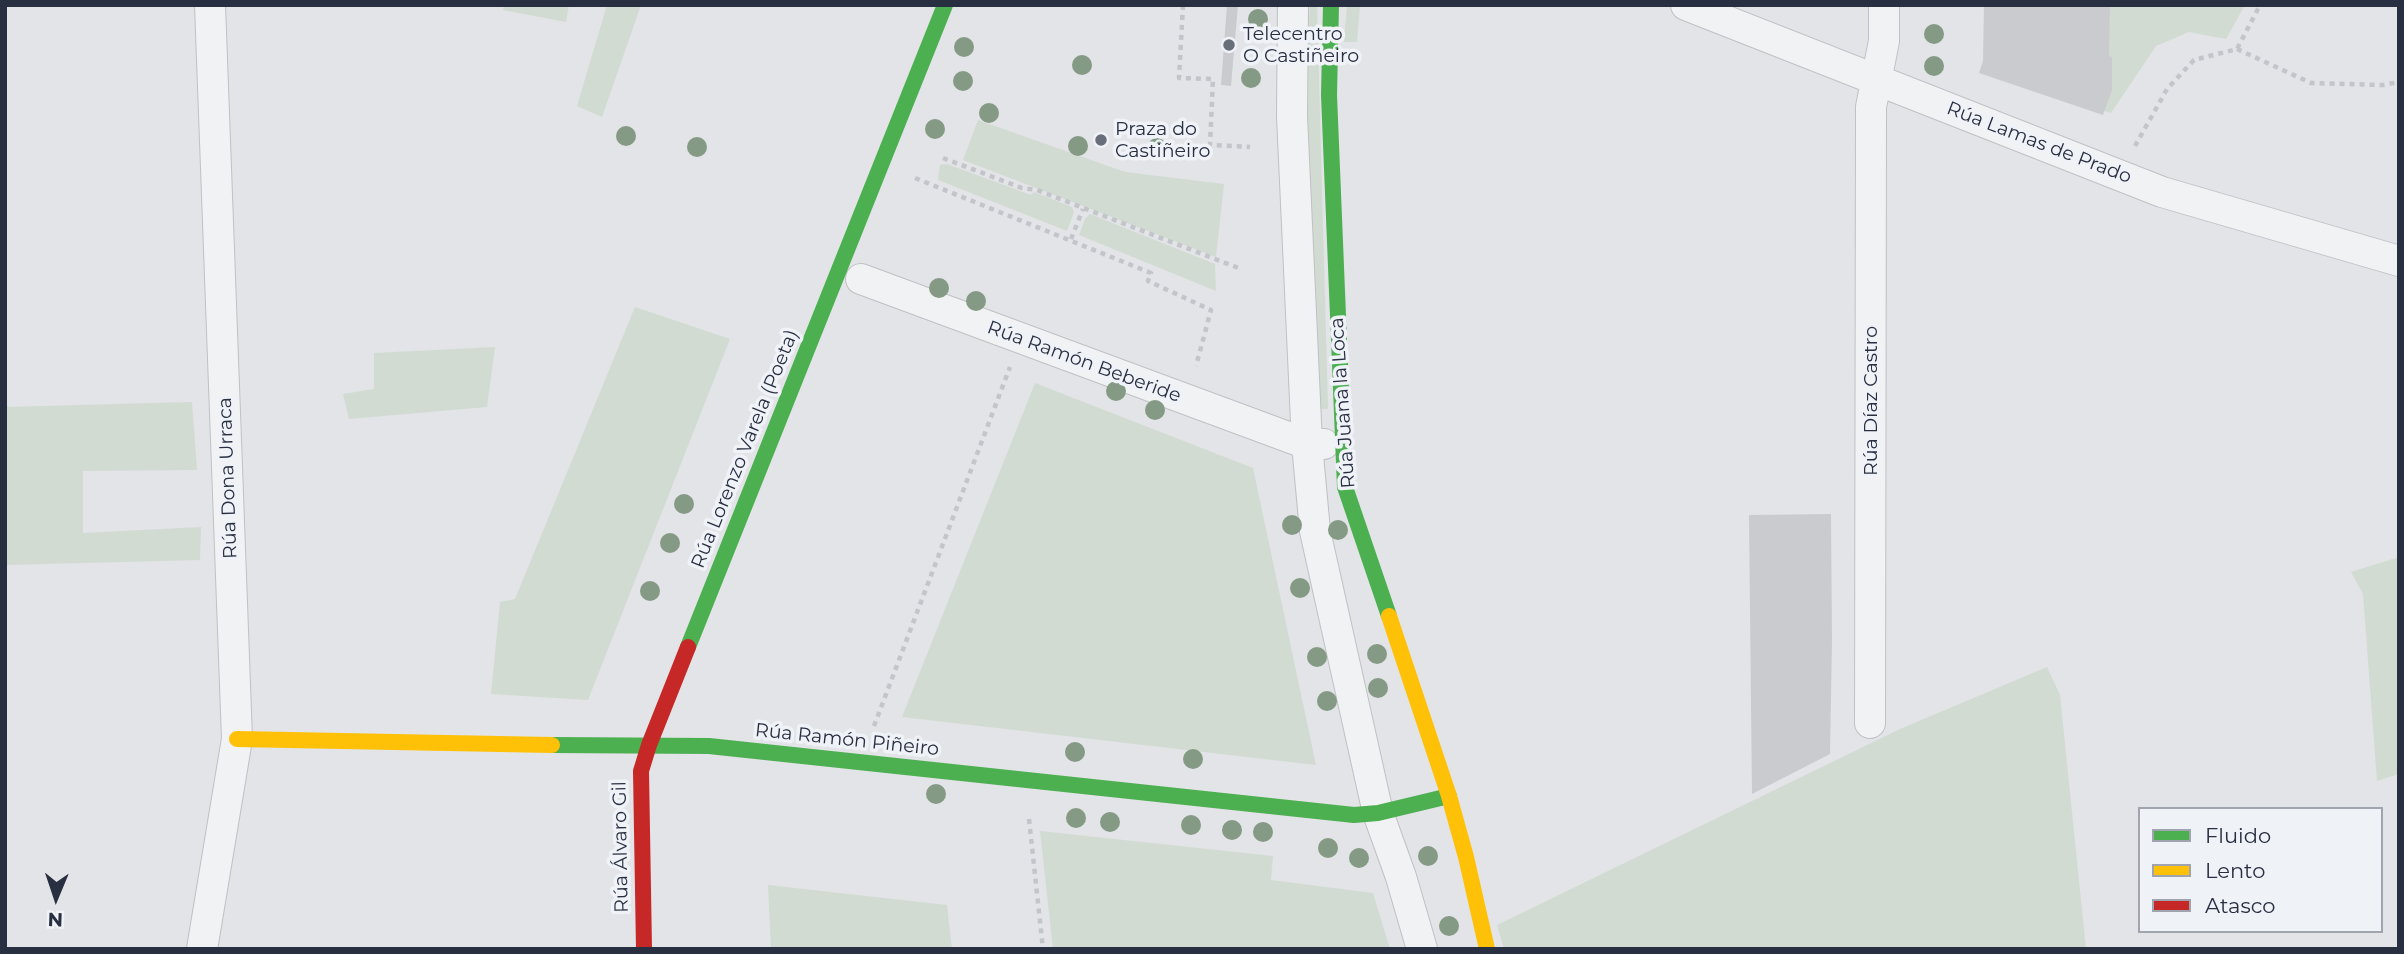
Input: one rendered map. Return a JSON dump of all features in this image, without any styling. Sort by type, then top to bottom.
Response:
[{"type":"street","name":"Rúa Dona Urraca","points":[[202,949],[237,739],[210,5]]},
{"type":"street","name":"Rúa Lorenzo Varela (Poeta)","points":[[649,745],[945,5]]},
{"type":"street","name":"Rúa Juana la Loca","points":[[1293,5],[1293,116],[1307,444],[1315,531],[1378,813],[1401,877],[1422,949]]},
{"type":"street","name":"Rúa Juana la Loca","points":[[1331,5],[1329,95],[1345,487],[1449,796],[1487,949]]},
{"type":"street","name":"Rúa Lamas de Prado","points":[[1686,5],[2162,192],[2399,261]]},
{"type":"street","name":"Rúa Díaz Castro","points":[[1870,723],[1871,107],[1890,11]]},
{"type":"street","name":"Rúa Ramón Beberide","points":[[861,279],[1307,444],[1343,444]]},
{"type":"street","name":"Rúa Ramón Piñeiro","points":[[237,739],[709,746],[1354,815],[1378,813],[1449,796]]},
{"type":"street","name":"Rúa Álvaro Gil","points":[[644,949],[641,771],[649,745]]},
{"type":"path","points":[[1183,5],[1179,78],[1213,79],[1210,145],[1250,147]]},
{"type":"path","points":[[2237,49],[2260,5]]},
{"type":"path","points":[[2123,177],[2130,155],[2167,89],[2194,60],[2237,49],[2311,83],[2382,85],[2399,82]]},
{"type":"path","points":[[943,158],[1022,188],[1037,190],[1241,269]]},
{"type":"path","points":[[914,178],[1150,273],[1148,281],[1211,310],[1186,400]]},
{"type":"path","points":[[1071,239],[1083,209]]},
{"type":"path","points":[[873,726],[1021,338]]},
{"type":"path","points":[[1029,819],[1043,949]]},
{"type":"shaded area","points":[[504,5],[569,5],[566,22],[503,10]]},
{"type":"shaded area","points":[[607,5],[641,5],[602,117],[577,106]]},
{"type":"shaded area","points":[[1310,5],[1317,5],[1328,409],[1320,409],[1308,167],[1305,63]]},
{"type":"shaded area","points":[[1347,5],[1360,5],[1357,42],[1344,42]]},
{"type":"shaded area","points":[[2108,5],[2245,5],[2226,39],[2189,32],[2156,46],[2111,113],[2095,108]]},
{"type":"shaded area","points":[[978,120],[1125,172],[1224,184],[1216,257],[963,160]]},
{"type":"shaded area","points":[[947,164],[1072,207],[1074,212],[1067,231],[938,180],[940,165]]},
{"type":"shaded area","points":[[1090,214],[1215,264],[1216,291],[1079,235],[1085,219]]},
{"type":"shaded area","points":[[635,307],[730,339],[588,700],[491,694],[500,602],[515,599]]},
{"type":"shaded area","points":[[495,347],[487,407],[349,419],[343,394],[374,389],[374,353]]},
{"type":"shaded area","points":[[1035,383],[1253,468],[1316,765],[902,717]]},
{"type":"shaded area","points":[[192,402],[197,470],[83,471],[83,533],[201,527],[200,560],[5,565],[5,407]]},
{"type":"shaded area","points":[[2399,557],[2399,774],[2377,781],[2363,594],[2351,572]]},
{"type":"shaded area","points":[[2047,667],[2060,695],[2086,949],[1504,949],[1497,925],[1900,729]]},
{"type":"shaded area","points":[[1040,831],[1273,856],[1271,880],[1373,893],[1390,949],[1053,949]]},
{"type":"shaded area","points":[[768,885],[947,905],[952,949],[771,949]]},
{"type":"building","name":"Telecentro O Castiñeiro","points":[[1227,5],[1238,5],[1231,86],[1221,85]]},
{"type":"building","points":[[1984,5],[2110,5],[2109,56],[2112,57],[2112,90],[2103,115],[1979,73],[1983,61]]},
{"type":"building","points":[[1831,514],[1830,754],[1752,794],[1749,515]]},
{"type":"traffic: fast","points":[[688,647],[945,5]]},
{"type":"traffic: fast","points":[[1331,5],[1329,95],[1345,487],[1389,616]]},
{"type":"traffic: fast","points":[[552,745],[709,746],[1354,815],[1378,813],[1449,796]]},
{"type":"traffic: slow","points":[[1389,616],[1449,796],[1487,949]]},
{"type":"traffic: slow","points":[[237,739],[552,745]]},
{"type":"traffic: jam","points":[[644,949],[641,771],[688,647]]},
{"type":"place","name":"Telecentro O Castiñeiro","points":[[1229,45]]},
{"type":"place","name":"Praza do Castiñeiro","points":[[1101,140]]}]
